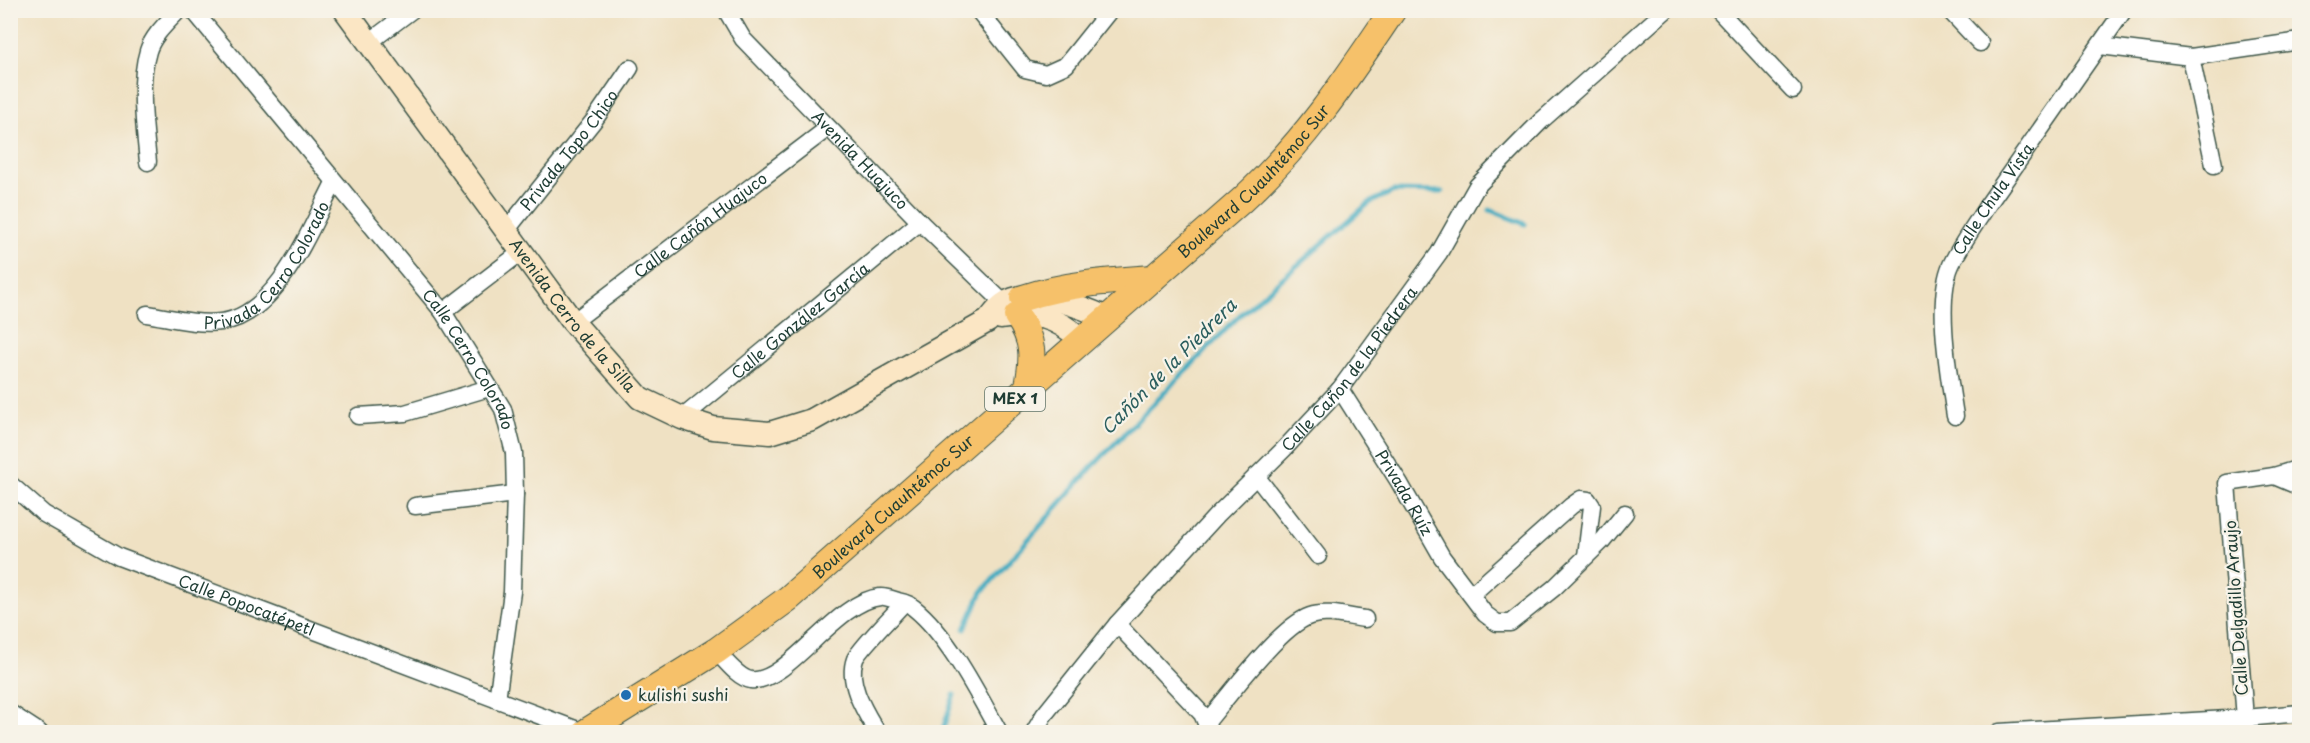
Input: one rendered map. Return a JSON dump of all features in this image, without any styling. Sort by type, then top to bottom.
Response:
[{"type":"main road","name":"Avenida Cerro de la Silla","points":[[345,10],[520,253],[573,322],[640,398],[682,418],[713,428],[770,433],[812,420],[1015,305]]},
{"type":"main road","name":"Boulevard Cuauhtémoc Sur","points":[[584,732],[716,651],[813,578],[1242,200],[1293,149],[1345,80],[1393,10]]},
{"type":"main road","points":[[1015,305],[1070,286],[1153,278]]},
{"type":"main road","points":[[1015,305],[1051,299],[1087,309],[1107,318]]},
{"type":"main road","points":[[1015,305],[1068,328],[1082,340]]},
{"type":"main road","points":[[1015,305],[1032,351],[1028,387]]},
{"type":"street","points":[[148,162],[143,112],[148,50],[162,27],[179,10]]},
{"type":"street","name":"Calle Cerro Colorado","points":[[193,10],[443,312],[503,410],[514,453],[515,494],[512,592],[497,700]]},
{"type":"street","points":[[368,43],[412,10]]},
{"type":"street","name":"Avenida Huajuco","points":[[726,10],[743,39],[920,222],[1015,305]]},
{"type":"street","points":[[978,10],[1025,69],[1046,74],[1066,65],[1110,10]]},
{"type":"street","name":"Calle Cañon de la Piedrera","points":[[1034,732],[1044,715],[1118,624],[1217,515],[1340,389],[1439,253],[1477,186],[1541,121],[1666,10]]},
{"type":"street","points":[[1718,10],[1793,90]]},
{"type":"street","points":[[1949,10],[1980,43]]},
{"type":"street","name":"Calle Chula Vista","points":[[1955,416],[1944,323],[1945,293],[1950,267],[1987,206],[2124,10]]},
{"type":"street","points":[[2100,46],[2191,57],[2300,41]]},
{"type":"street","points":[[2191,57],[2214,165]]},
{"type":"street","name":"Privada Topo Chico","points":[[505,232],[595,119],[630,68]]},
{"type":"street","name":"Calle Cañón Huajuco","points":[[573,322],[828,128]]},
{"type":"street","name":"Privada Cerro Colorado","points":[[147,314],[200,323],[224,321],[242,315],[262,303],[276,287],[294,258],[334,183]]},
{"type":"street","name":"Calle González García","points":[[682,418],[920,222]]},
{"type":"street","points":[[443,312],[520,253]]},
{"type":"street","points":[[358,416],[405,413],[489,388]]},
{"type":"street","name":"Privada Ruíz","points":[[1340,389],[1400,482],[1442,557],[1485,614],[1497,623],[1510,622],[1554,588],[1586,556]]},
{"type":"street","points":[[2274,476],[2295,469],[2299,488]]},
{"type":"street","points":[[1256,476],[1318,556]]},
{"type":"street","points":[[2274,476],[2299,488]]},
{"type":"street","name":"Calle Delgadillo Araujo","points":[[2245,725],[2227,483],[2274,476]]},
{"type":"street","name":"Calle Popocatépetl","points":[[10,484],[44,514],[119,557],[497,700]]},
{"type":"street","points":[[415,506],[515,494]]},
{"type":"street","points":[[1471,595],[1571,506],[1581,500],[1588,500],[1592,506],[1586,556]]},
{"type":"street","points":[[1586,556],[1625,513]]},
{"type":"street","points":[[716,651],[741,676],[751,680],[762,679],[773,674],[829,627],[868,599],[882,596],[912,606],[927,620],[971,681],[999,732]]},
{"type":"street","points":[[877,732],[861,705],[854,676],[855,658],[904,603]]},
{"type":"street","points":[[1208,728],[1253,666],[1292,626],[1310,616],[1328,614],[1365,619]]},
{"type":"street","points":[[1118,624],[1202,714],[1208,728]]},
{"type":"street","points":[[497,700],[584,732]]},
{"type":"street","points":[[10,713],[39,732]]},
{"type":"street","points":[[1999,732],[2245,725],[2300,713]]},
{"type":"waterway","name":"Cañón de la Piedrera","points":[[965,629],[982,592],[1092,467],[1239,316],[1369,203],[1394,191],[1442,192]]},
{"type":"waterway","name":"Cañón de la Piedrera","points":[[1490,210],[1525,224]]},
{"type":"waterway","name":"Cañón de la Piedrera","points":[[942,732],[954,695]]},
{"type":"place","name":"kulishi sushi","points":[[626,695]]}]
